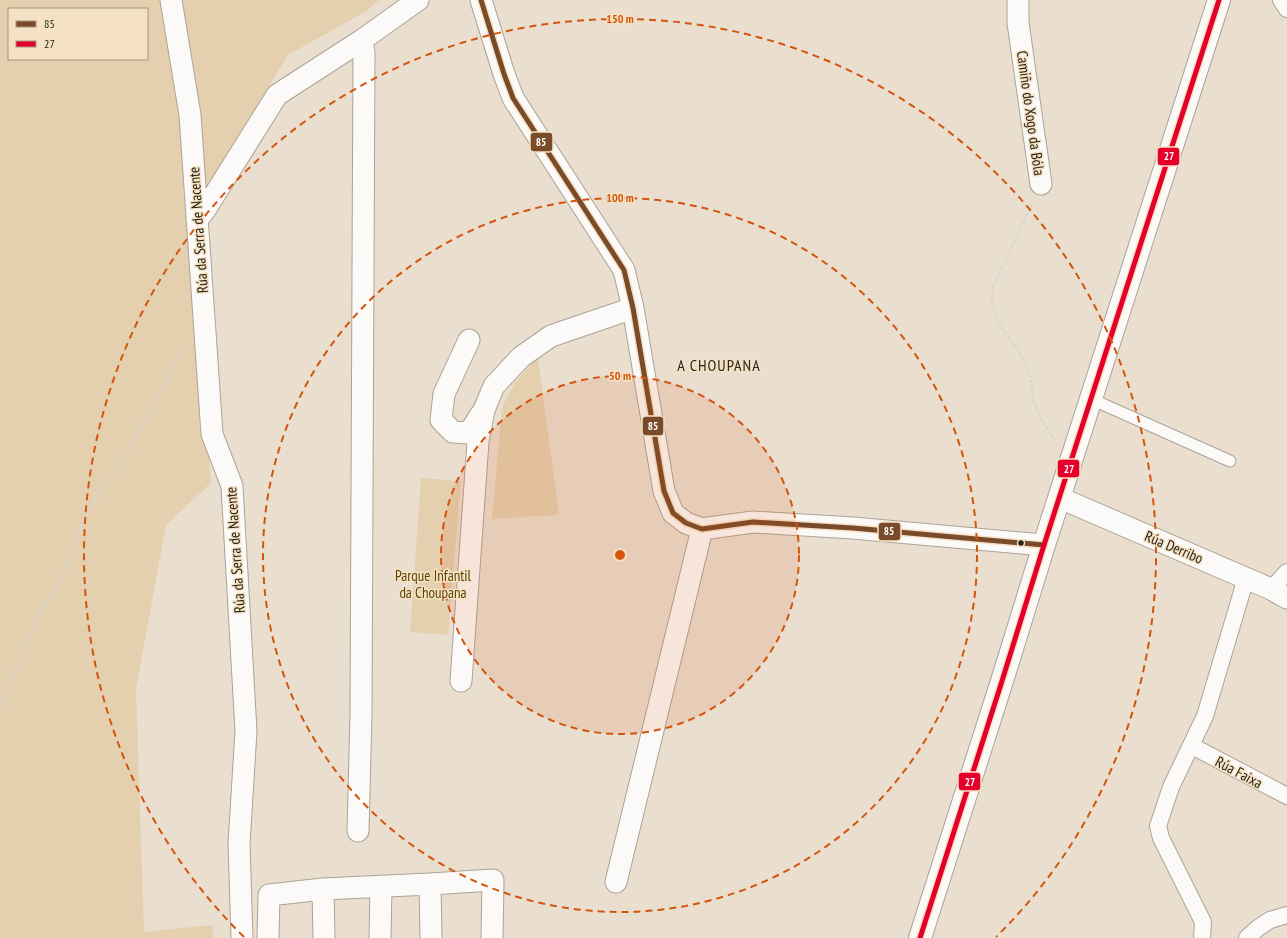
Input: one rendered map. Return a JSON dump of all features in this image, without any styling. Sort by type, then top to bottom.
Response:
[{"type":"main road","points":[[920,938],[1044,545],[1219,0]]},
{"type":"street","name":"Rúa da Serra de Nacente","points":[[171,0],[190,115],[212,434],[232,486],[246,731],[240,844],[242,938]]},
{"type":"street","points":[[197,220],[205,210],[277,95],[362,40],[418,0]]},
{"type":"street","points":[[481,0],[513,98],[624,270],[633,308],[664,491],[673,512],[686,523],[702,529],[753,522],[853,528],[1044,545]]},
{"type":"street","name":"Camiño do Xogo da Bóla","points":[[1018,0],[1018,23],[1041,184]]},
{"type":"street","points":[[1281,0],[1287,9]]},
{"type":"street","points":[[358,831],[361,708],[364,69],[362,40]]},
{"type":"street","points":[[469,340],[444,394],[441,420],[453,432],[469,433],[484,410],[494,386],[521,356],[551,336],[633,308]]},
{"type":"street","points":[[461,681],[478,442],[484,410]]},
{"type":"street","name":"Rúa Derribo","points":[[1060,498],[1246,578],[1279,594]]},
{"type":"street","points":[[616,882],[702,529]]},
{"type":"street","points":[[1279,594],[1287,572]]},
{"type":"street","points":[[1202,938],[1203,922],[1161,838],[1158,826],[1171,787],[1192,746],[1205,716],[1246,578]]},
{"type":"street","name":"Rúa Faixa","points":[[1192,746],[1287,796]]},
{"type":"street","points":[[268,938],[269,896],[323,889],[493,880],[492,938]]},
{"type":"street","points":[[430,884],[431,938]]},
{"type":"street","points":[[380,938],[381,886]]},
{"type":"street","points":[[323,889],[324,938]]},
{"type":"street","points":[[1247,938],[1270,920],[1287,915]]},
{"type":"lane","points":[[1091,399],[1230,461]]},
{"type":"path","name":"Camiño do Xogo da Bóla","points":[[1041,184],[993,287],[992,303],[998,322],[1020,353],[1030,375],[1033,399],[1040,417],[1055,442],[1074,452]]},
{"type":"path","points":[[0,708],[37,619],[64,573],[87,512],[126,455],[167,380],[183,346]]},
{"type":"green space","points":[[0,0],[379,0],[367,11],[288,55],[188,217],[211,483],[166,525],[136,689],[144,932],[212,925],[214,938],[0,938]]},
{"type":"green space","points":[[538,357],[559,515],[492,519],[502,407],[515,382]]},
{"type":"green space","name":"Parque Infantil da Choupana","points":[[421,478],[461,481],[448,635],[410,632]]},
{"type":"transit line","name":"85","points":[[481,0],[513,98],[624,270],[633,308],[664,491],[673,513],[686,523],[702,529],[753,522],[853,528],[1044,545]]},
{"type":"transit line","name":"27","points":[[920,938],[1044,545],[1219,0]]},
{"type":"district","name":"A CHOUPANA","points":[[719,365]]}]
